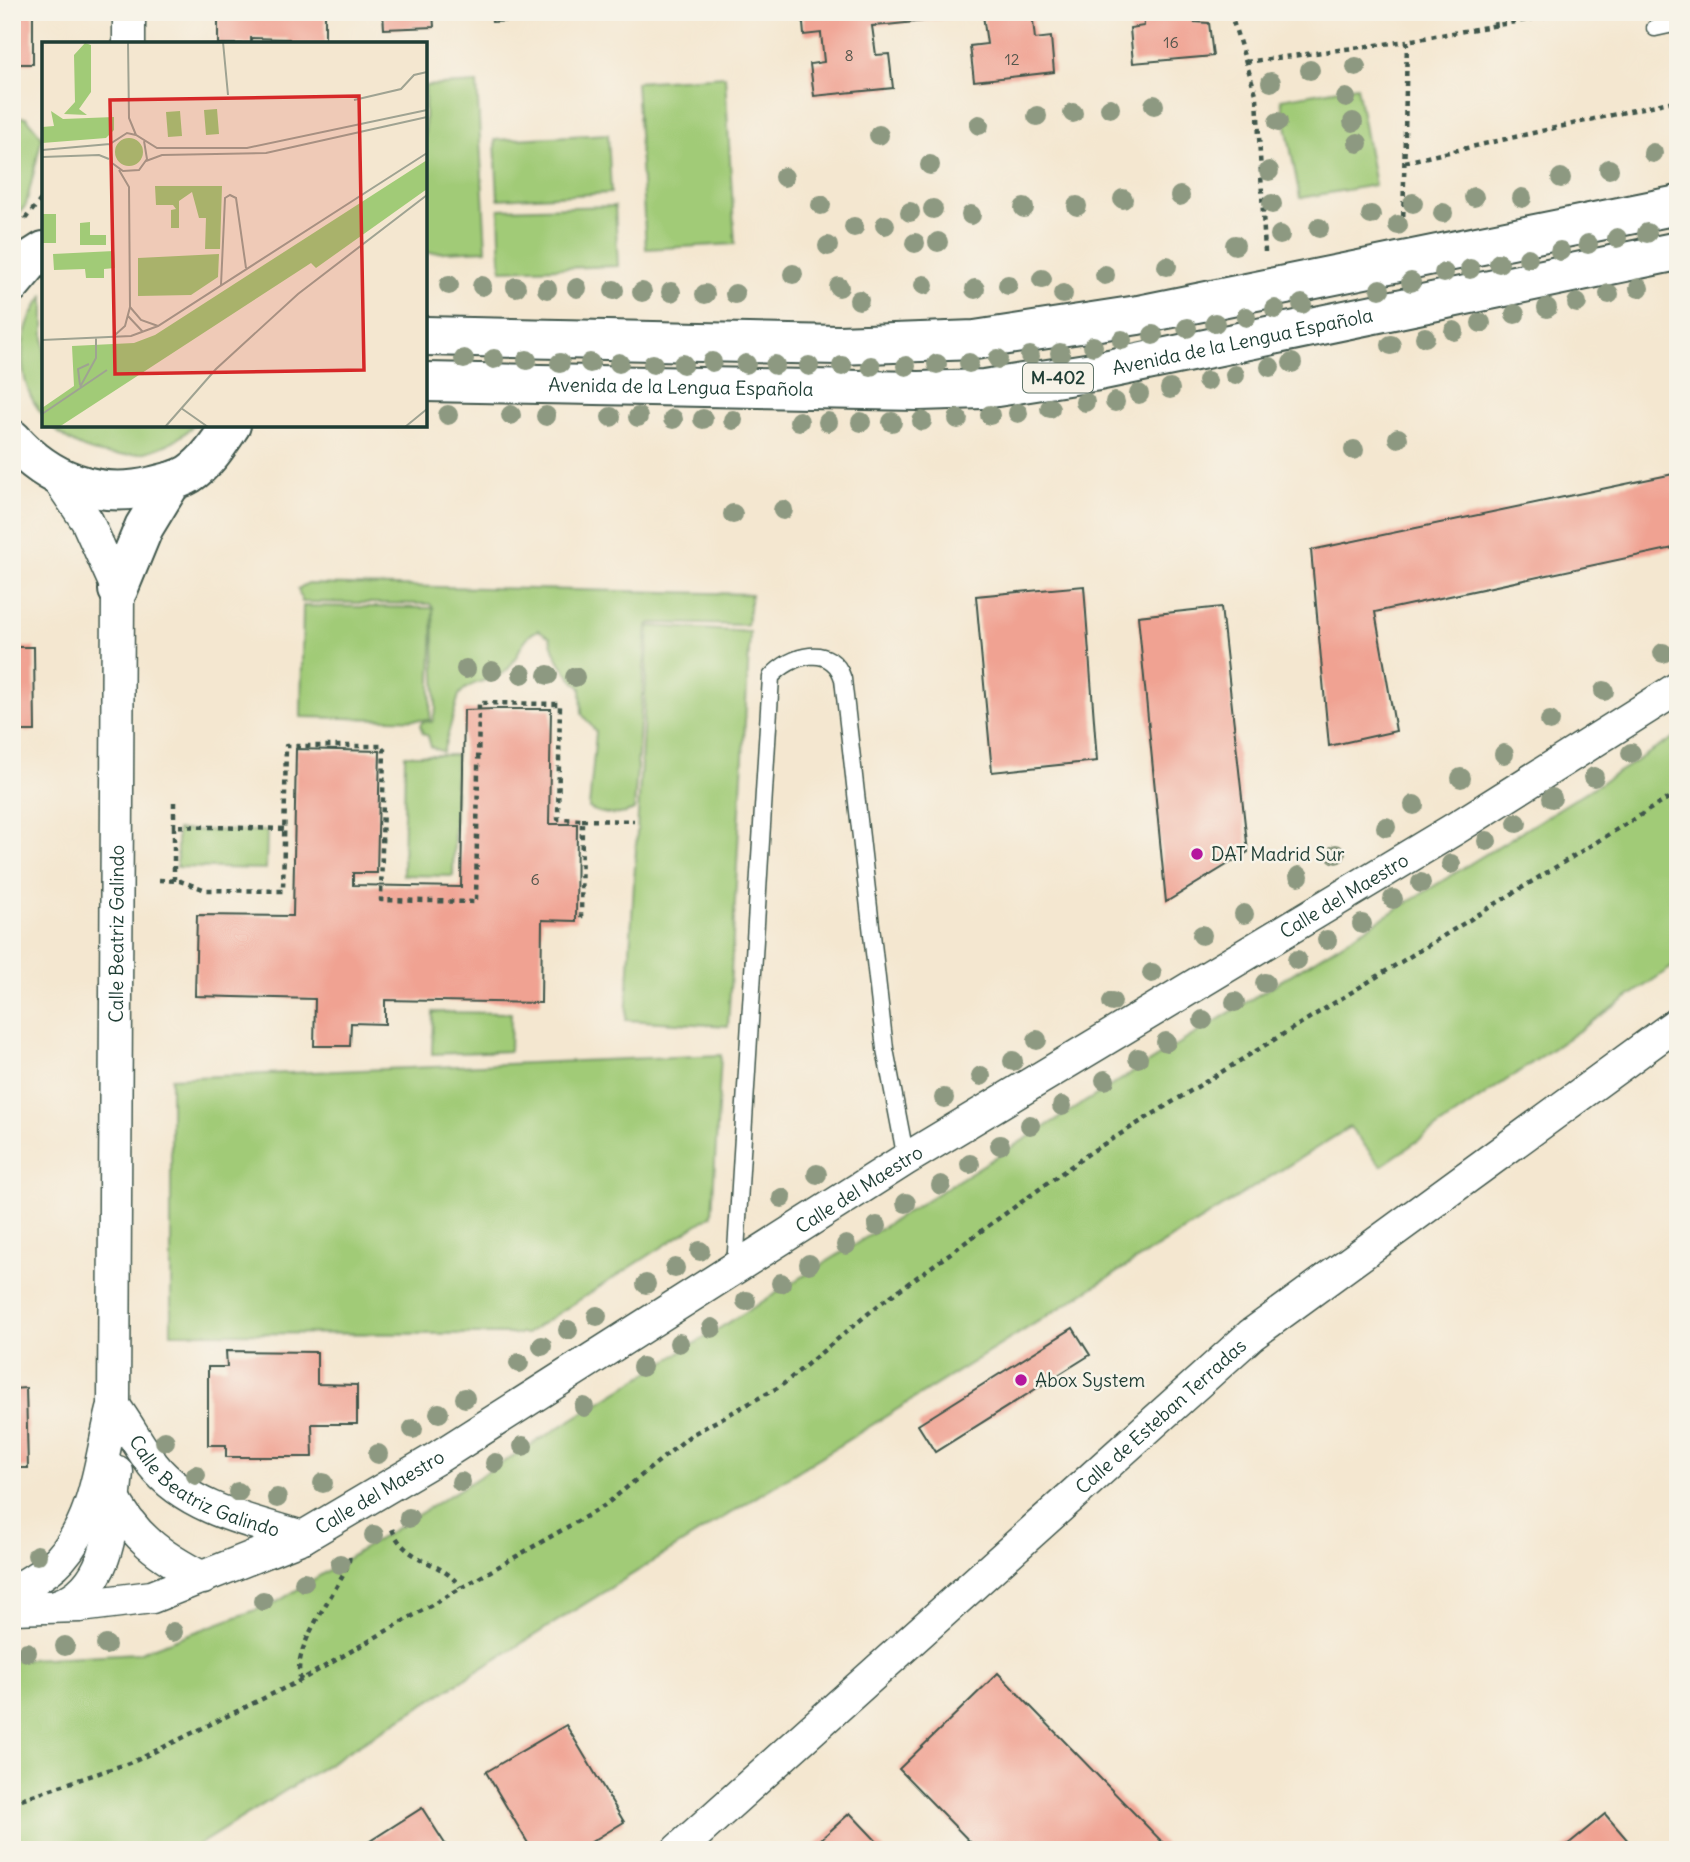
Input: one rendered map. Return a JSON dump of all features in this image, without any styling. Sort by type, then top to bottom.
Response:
[{"type":"highway","points":[[427,335],[839,345],[975,340],[1138,315],[1678,205]]},
{"type":"highway","name":"Avenida de la Lengua Española","points":[[427,383],[905,391],[984,388],[1180,356],[1678,251]]},
{"type":"highway","points":[[12,283],[33,258],[42,252]]},
{"type":"highway","points":[[12,439],[26,454],[57,477],[115,492],[159,485],[188,475],[223,437]]},
{"type":"highway","points":[[118,590],[159,485]]},
{"type":"street","points":[[129,12],[129,42]]},
{"type":"street","name":"Calle Beatriz Galindo","points":[[54,1606],[81,1594],[92,1582],[106,1548],[114,1498],[118,1411],[118,590],[87,522],[57,477]]},
{"type":"street","name":"Calle del Maestro","points":[[12,1608],[152,1597],[303,1536],[435,1459],[906,1159],[1456,828],[1678,688]]},
{"type":"street","name":"Calle de Esteban Terradas","points":[[678,1850],[1251,1335],[1678,1023]]},
{"type":"street","name":"Calle Beatriz Galindo","points":[[12,1594],[44,1574],[77,1537],[92,1505],[99,1469],[118,1411]]},
{"type":"street","name":"Calle Beatriz Galindo","points":[[118,1411],[154,1466],[186,1494],[223,1511],[303,1536]]},
{"type":"street","points":[[99,1469],[114,1498],[143,1542],[203,1578]]},
{"type":"lane","points":[[1655,28],[1678,23]]},
{"type":"lane","points":[[734,1270],[771,677],[789,661],[802,658],[830,659],[836,662],[843,679],[885,1049],[906,1159]]},
{"type":"path","points":[[1230,12],[1257,97],[1266,255]]},
{"type":"path","points":[[1494,12],[1496,28]]},
{"type":"path","points":[[1246,62],[1496,28],[1572,12]]},
{"type":"path","points":[[1404,227],[1407,41]]},
{"type":"path","points":[[1405,163],[1678,100]]},
{"type":"path","points":[[159,880],[174,881],[198,889],[283,891],[286,746],[384,746],[381,901],[476,902],[480,703],[560,705],[558,819],[634,821]]},
{"type":"path","points":[[12,1802],[135,1761],[301,1680],[604,1506],[691,1435],[781,1386],[881,1303],[1091,1152],[1678,792]]},
{"type":"path","points":[[174,802],[174,881]]},
{"type":"path","points":[[581,922],[582,820]]},
{"type":"path","points":[[174,826],[284,829]]},
{"type":"path","points":[[392,1529],[402,1548],[451,1577],[460,1587]]},
{"type":"path","points":[[301,1680],[299,1669],[313,1624],[349,1569],[349,1556]]},
{"type":"green space","points":[[725,76],[735,244],[646,249],[636,82]]},
{"type":"green space","points":[[477,83],[486,250],[427,253],[427,86]]},
{"type":"green space","points":[[1357,86],[1375,185],[1300,198],[1281,99]]},
{"type":"green space","points":[[12,117],[26,117],[42,137],[26,205],[12,222]]},
{"type":"green space","points":[[608,134],[611,193],[498,199],[495,140]]},
{"type":"green space","points":[[615,206],[618,266],[501,270],[499,209]]},
{"type":"green space","points":[[42,299],[42,413],[28,388],[24,373],[24,340],[35,309]]},
{"type":"green space","points":[[53,427],[192,427],[179,438],[161,447],[122,455],[84,448],[66,439]]},
{"type":"green space","points":[[306,584],[751,594],[747,625],[651,623],[647,626],[634,810],[611,814],[589,808],[596,732],[582,714],[581,688],[561,665],[550,637],[538,630],[527,638],[508,669],[470,686],[459,695],[443,752],[431,747],[428,736],[423,733],[420,725],[423,721],[432,722],[436,708],[433,608],[430,604],[302,602],[298,589]]},
{"type":"green space","points":[[303,606],[433,608],[430,720],[301,717]]},
{"type":"green space","points":[[649,626],[750,632],[728,1026],[626,1020]]},
{"type":"green space","points":[[1678,735],[1678,963],[1381,1166],[1350,1127],[190,1850],[12,1850],[12,1660],[138,1653],[277,1602]]},
{"type":"green space","points":[[405,755],[456,755],[453,876],[403,875]]},
{"type":"green space","points":[[177,830],[267,831],[266,869],[177,867]]},
{"type":"green space","points":[[433,1012],[511,1013],[510,1051],[432,1054]]},
{"type":"green space","points":[[721,1055],[712,1215],[526,1334],[171,1333],[171,1078]]},
{"type":"building","points":[[12,12],[33,12],[33,64],[12,64]]},
{"type":"building","points":[[218,12],[325,12],[325,42],[251,38],[251,42],[218,42]]},
{"type":"building","points":[[383,12],[433,12],[434,27],[384,29]]},
{"type":"building","points":[[491,12],[591,12],[591,17],[492,22]]},
{"type":"building","points":[[802,12],[1032,12],[1035,39],[1051,37],[1054,72],[974,81],[970,46],[987,44],[983,15],[872,26],[876,55],[889,54],[893,88],[814,96],[810,64],[824,62],[821,33],[804,35]]},
{"type":"building","points":[[1143,12],[1193,12],[1194,22],[1209,23],[1213,56],[1133,63],[1130,28],[1144,26]]},
{"type":"building","points":[[1678,473],[1678,547],[1375,612],[1396,731],[1329,746],[1311,550]]},
{"type":"building","points":[[1084,586],[1097,761],[992,772],[976,596]]},
{"type":"building","points":[[1221,607],[1248,852],[1166,902],[1138,616]]},
{"type":"building","points":[[12,647],[34,647],[35,731],[12,731]]},
{"type":"building","points":[[551,709],[549,824],[577,824],[576,921],[542,920],[541,1003],[385,1000],[385,1024],[351,1023],[350,1046],[314,1046],[315,999],[195,996],[197,915],[293,916],[296,749],[380,751],[377,873],[353,873],[353,885],[461,887],[464,710]]},
{"type":"building","name":"Abox System","points":[[1073,1328],[1090,1355],[935,1452],[918,1425]]},
{"type":"building","points":[[226,1351],[317,1352],[317,1384],[357,1385],[357,1424],[312,1424],[313,1457],[226,1457],[226,1445],[208,1445],[208,1367],[227,1367]]},
{"type":"building","points":[[26,1388],[28,1468],[12,1468],[12,1389]]},
{"type":"building","points":[[998,1673],[1170,1850],[978,1850],[899,1769]]},
{"type":"building","points":[[566,1725],[624,1822],[578,1850],[532,1850],[486,1772]]},
{"type":"building","points":[[422,1808],[449,1850],[356,1850]]},
{"type":"building","points":[[850,1813],[885,1850],[809,1850]]},
{"type":"building","points":[[1605,1814],[1636,1850],[1561,1850]]},
{"type":"place","name":"DAT Madrid Sur","points":[[1197,854]]},
{"type":"place","name":"Abox System","points":[[1021,1380]]}]
